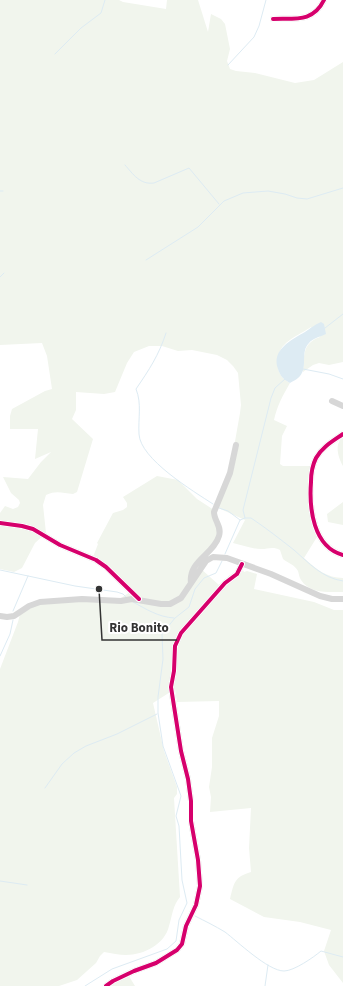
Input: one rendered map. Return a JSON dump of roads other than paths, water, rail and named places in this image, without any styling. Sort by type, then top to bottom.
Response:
[{"type":"street","points":[[273,19],[303,18],[312,15],[317,11],[324,0]]},
{"type":"street","points":[[332,401],[343,406]]},
{"type":"street","points":[[343,434],[323,448],[316,458],[312,470],[310,496],[313,518],[319,535],[331,549],[336,553],[343,555]]},
{"type":"street","points":[[191,583],[191,575],[195,565],[213,548],[219,535],[220,529],[214,517],[214,512],[230,473],[236,445]]},
{"type":"street","points":[[0,523],[33,529],[60,545],[96,560],[106,567],[139,599]]},
{"type":"street","points":[[0,616],[14,616],[29,606],[40,602],[82,599],[121,601],[139,599],[161,604],[170,604],[181,598],[206,561],[213,557],[227,558],[271,574],[320,596],[332,599],[343,599]]},
{"type":"street","points":[[106,986],[112,981],[156,963],[178,950],[182,944],[186,926],[196,905],[200,886],[198,860],[192,826],[188,779],[181,751],[171,687],[174,671],[175,646],[181,632],[214,595],[237,574],[242,564]]},
{"type":"waterway","points":[[55,54],[81,28],[101,13],[105,0]]},
{"type":"waterway","points":[[228,65],[254,37],[259,26],[266,0]]},
{"type":"waterway","points":[[125,165],[137,178],[141,181],[149,183],[154,183],[189,168],[219,204]]},
{"type":"waterway","points":[[146,260],[198,227],[224,201],[243,193],[268,191],[307,199],[343,188]]},
{"type":"waterway","points":[[0,277],[4,273]]},
{"type":"waterway","points":[[325,328],[343,314]]},
{"type":"waterway","points":[[166,333],[153,362],[136,389],[139,400],[139,434],[142,444],[148,454],[158,464],[181,483],[213,504]]},
{"type":"waterway","points":[[303,369],[329,374],[343,379]]},
{"type":"waterway","points":[[245,518],[243,510],[271,398],[275,388],[285,379]]},
{"type":"waterway","points":[[219,508],[228,511],[240,520]]},
{"type":"waterway","points":[[225,554],[240,520],[251,518],[294,550],[316,569],[329,577],[343,581]]},
{"type":"waterway","points":[[85,986],[112,969],[167,949],[176,941],[179,920],[187,903],[182,880],[179,826],[176,816],[181,796],[163,746],[158,713],[158,697],[163,659],[162,634],[175,618],[189,607],[195,589],[204,578],[216,573],[222,561]]},
{"type":"waterway","points":[[0,570],[75,586],[117,592],[123,594],[127,598]]},
{"type":"waterway","points":[[13,611],[28,576]]},
{"type":"waterway","points":[[133,602],[157,614],[174,618]]},
{"type":"waterway","points":[[0,656],[10,634],[13,620]]},
{"type":"waterway","points":[[45,788],[62,764],[74,753],[86,746],[117,734],[157,714]]},
{"type":"waterway","points":[[0,881],[27,885]]},
{"type":"waterway","points":[[195,916],[225,932],[261,961],[277,970],[284,971],[293,969],[321,951],[343,957]]},
{"type":"waterway","points":[[265,986],[268,965]]},
{"type":"place","name":"Rio Bonito","points":[[99,589]]}]
